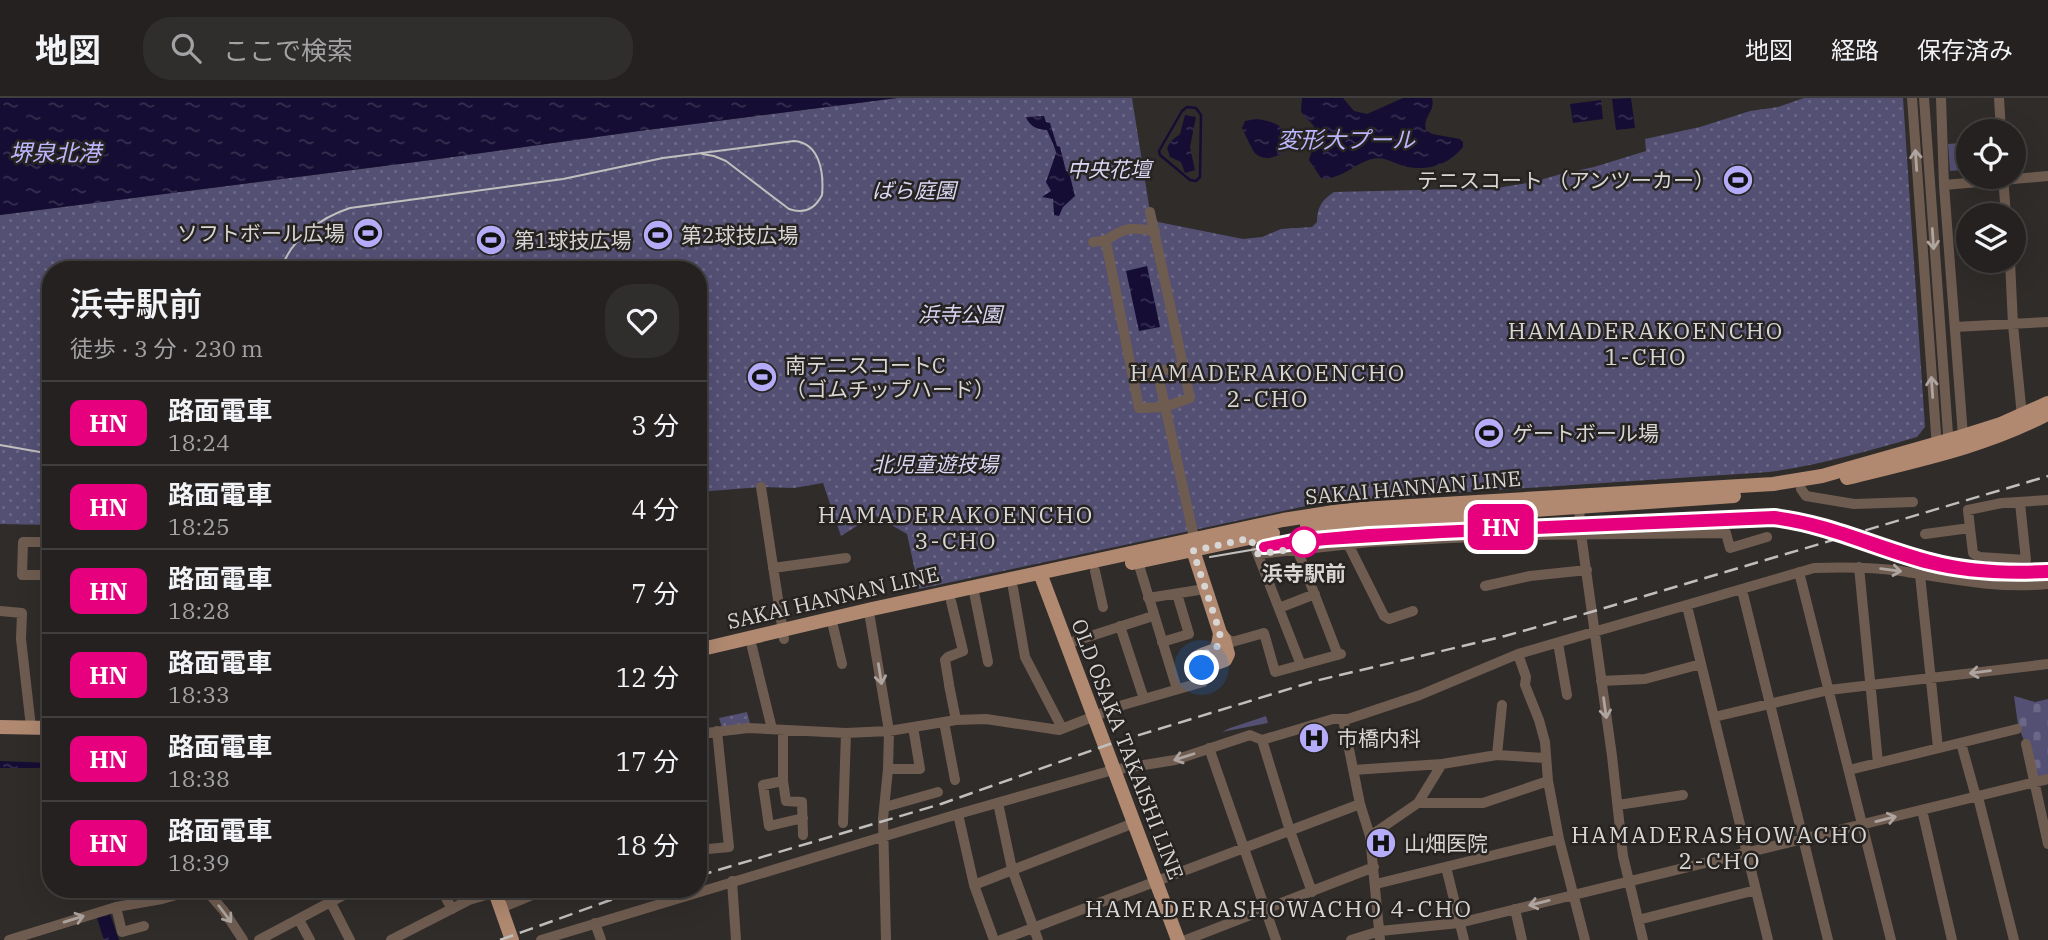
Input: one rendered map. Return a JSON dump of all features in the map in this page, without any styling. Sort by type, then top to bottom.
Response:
[{"type":"main road","name":"SAKAI HANNAN LINE","points":[[707,658],[752,646],[783,634],[1041,578],[1192,541],[1334,512],[1759,494],[1801,489],[1943,447],[1963,436],[2022,416],[2048,403]]},
{"type":"main road","name":"SAKAI HANNAN LINE","points":[[707,648],[833,626],[951,601],[974,592],[1013,589],[1041,578],[1138,562],[1192,541],[1250,538],[1324,523],[1773,484],[1822,476],[2005,433],[2048,414]]},
{"type":"main road","points":[[1192,541],[1205,589],[1228,650],[1227,659],[1199,668]]},
{"type":"main road","name":"OLD OSAKA TAKAISHI LINE","points":[[1041,578],[1178,940]]},
{"type":"main road","points":[[0,727],[42,728]]},
{"type":"main road","points":[[497,898],[512,940]]},
{"type":"street","points":[[1912,98],[1943,447]]},
{"type":"street","points":[[1924,98],[1943,447]]},
{"type":"street","points":[[1941,98],[1944,185],[1963,436]]},
{"type":"street","points":[[1999,98],[2000,119]]},
{"type":"street","points":[[2026,177],[2048,176]]},
{"type":"street","points":[[1944,185],[1956,184]]},
{"type":"street","points":[[1106,242],[1139,408],[1165,407],[1190,398],[1150,212]]},
{"type":"street","points":[[1093,242],[1106,242],[1122,231],[1155,231]]},
{"type":"street","points":[[2011,273],[2022,416]]},
{"type":"street","points":[[1955,327],[2048,322]]},
{"type":"street","points":[[1133,377],[1184,366]]},
{"type":"street","points":[[1157,371],[1192,541]]},
{"type":"street","points":[[761,487],[783,634]]},
{"type":"street","points":[[1801,489],[1806,496],[1854,504],[1913,502]]},
{"type":"street","points":[[1579,500],[1623,856],[1643,940]]},
{"type":"street","points":[[2020,503],[2026,560],[1979,557],[1973,553],[1968,510],[2002,503],[2048,500]]},
{"type":"street","points":[[1925,534],[1970,528]]},
{"type":"street","points":[[1258,554],[1348,544],[1478,536],[1726,533],[1730,548],[1767,537]]},
{"type":"street","points":[[1250,538],[1301,665]]},
{"type":"street","points":[[42,542],[23,541],[22,575],[42,575]]},
{"type":"street","points":[[1348,544],[1384,617],[1389,619],[1413,611]]},
{"type":"street","points":[[1220,633],[1232,642],[1264,633],[1275,672],[1340,655],[1297,549]]},
{"type":"street","points":[[773,568],[846,558]]},
{"type":"street","points":[[1138,562],[1177,689]]},
{"type":"street","points":[[1859,567],[1878,762]]},
{"type":"street","points":[[707,889],[1113,770],[1175,760],[1250,735],[1262,740],[1322,722],[1348,719],[1420,695],[1518,654],[1814,568],[1859,567],[1979,584],[2048,584]]},
{"type":"street","points":[[1485,586],[1530,576],[1587,570]]},
{"type":"street","points":[[1095,571],[1103,607]]},
{"type":"street","points":[[1799,572],[1891,940]]},
{"type":"street","points":[[1920,575],[1938,748]]},
{"type":"street","points":[[1013,589],[1025,657],[1062,728]]},
{"type":"street","points":[[1148,598],[1205,589]]},
{"type":"street","points":[[1741,590],[1828,940]]},
{"type":"street","points":[[974,592],[988,663]]},
{"type":"street","points":[[1162,642],[1189,634],[1177,594]]},
{"type":"street","points":[[1279,608],[1315,594]]},
{"type":"street","points":[[951,601],[963,652],[945,660],[956,720]]},
{"type":"street","points":[[1687,606],[1768,940]]},
{"type":"street","points":[[0,611],[22,613],[20,639],[31,727]]},
{"type":"street","points":[[1066,644],[1153,616]]},
{"type":"street","points":[[870,618],[890,731],[883,837],[886,940]]},
{"type":"street","points":[[833,626],[842,664]]},
{"type":"street","points":[[1120,626],[1144,699]]},
{"type":"street","points":[[1558,643],[1567,695]]},
{"type":"street","points":[[752,646],[777,730],[786,801],[802,802],[803,835]]},
{"type":"street","points":[[1518,654],[1526,677],[1525,685],[1545,743],[1548,781],[1559,839],[1585,940]]},
{"type":"street","points":[[1601,681],[1645,679],[1701,664]]},
{"type":"street","points":[[1714,717],[1829,690],[2048,664]]},
{"type":"street","points":[[707,733],[748,728],[845,733],[890,731],[956,720],[986,719],[1059,730],[1144,699],[1203,682],[1199,668]]},
{"type":"street","points":[[1497,755],[1502,705]]},
{"type":"street","points":[[1343,719],[1360,804],[1370,836],[1380,935]]},
{"type":"street","points":[[944,722],[955,780]]},
{"type":"street","points":[[888,769],[920,769],[913,727]]},
{"type":"street","points":[[1849,770],[2017,729]]},
{"type":"street","points":[[707,849],[729,847],[717,731]]},
{"type":"street","points":[[843,823],[845,733]]},
{"type":"street","points":[[1262,740],[1312,892]]},
{"type":"street","points":[[1962,743],[2014,940]]},
{"type":"street","points":[[2026,744],[2048,844]]},
{"type":"street","points":[[1209,748],[1276,940]]},
{"type":"street","points":[[1353,770],[1442,764],[1497,755],[1545,758]]},
{"type":"street","points":[[1370,836],[1418,803],[1442,764]]},
{"type":"street","points":[[1351,940],[1460,923],[2048,779]]},
{"type":"street","points":[[783,781],[762,785],[769,827],[803,818]]},
{"type":"street","points":[[1418,803],[1483,803],[1548,781]]},
{"type":"street","points":[[885,807],[937,792]]},
{"type":"street","points":[[1618,805],[1683,795]]},
{"type":"street","points":[[998,803],[1012,869],[1038,940]]},
{"type":"street","points":[[1001,940],[1360,804]]},
{"type":"street","points":[[1922,810],[1952,940]]},
{"type":"street","points":[[958,814],[974,885],[994,940]]},
{"type":"street","points":[[974,885],[1134,823]]},
{"type":"street","points":[[1376,884],[1559,839]]},
{"type":"street","points":[[1186,940],[1374,867]]},
{"type":"street","points":[[1446,867],[1464,940]]},
{"type":"street","points":[[732,881],[736,940]]},
{"type":"street","points":[[1638,920],[1756,890]]},
{"type":"street","points":[[9,940],[116,907],[165,898]]},
{"type":"street","points":[[213,898],[243,940]]},
{"type":"street","points":[[259,940],[338,898]]},
{"type":"street","points":[[446,898],[452,909]]},
{"type":"street","points":[[391,940],[475,898]]},
{"type":"street","points":[[501,908],[525,898]]},
{"type":"street","points":[[541,940],[677,898]]},
{"type":"street","points":[[331,902],[350,940]]},
{"type":"street","points":[[116,907],[122,932],[144,926]]},
{"type":"street","points":[[1515,909],[1522,940]]},
{"type":"street","points":[[299,920],[310,940]]},
{"type":"street","points":[[595,923],[601,940]]},
{"type":"street","points":[[1422,927],[1423,940]]},
{"type":"green space","name":"浜寺公園","points":[[897,98],[1132,98],[1150,212],[1158,222],[1243,239],[1262,237],[1281,229],[1312,227],[1317,222],[1321,204],[1334,192],[1497,188],[1594,167],[1646,151],[1645,139],[1700,127],[1750,111],[1778,107],[1804,98],[1903,98],[1925,427],[1917,437],[1825,462],[1769,472],[1320,503],[919,589],[907,534],[874,515],[841,536],[823,483],[794,488],[761,487],[707,491],[707,261],[42,261],[42,525],[0,524],[0,215]]},
{"type":"green space","points":[[1956,143],[1956,170],[1950,171],[1948,144]]},
{"type":"green space","points":[[2014,696],[2035,702],[2048,699],[2048,776],[2040,778],[2037,775],[2018,725]]},
{"type":"green space","points":[[747,712],[751,727],[722,728],[719,718]]},
{"type":"green space","points":[[1266,716],[1268,723],[1222,732],[1230,728]]},
{"type":"water","name":"堺泉北港","points":[[0,98],[897,98],[0,215]]},
{"type":"water","name":"変形大プール","points":[[1302,98],[1343,98],[1354,111],[1367,114],[1403,98],[1432,98],[1426,130],[1432,134],[1460,139],[1463,147],[1444,163],[1436,166],[1412,168],[1376,158],[1335,177],[1321,178],[1309,160],[1316,134],[1313,125],[1301,111]]},
{"type":"water","points":[[1631,98],[1635,128],[1616,130],[1612,99]]},
{"type":"water","points":[[1601,100],[1603,119],[1573,123],[1570,104]]},
{"type":"water","points":[[1185,115],[1196,117],[1190,147],[1195,170],[1185,173],[1181,162],[1170,157],[1167,148],[1180,134]]},
{"type":"water","points":[[1044,116],[1046,122],[1050,123],[1057,146],[1060,147],[1075,196],[1063,207],[1059,216],[1054,215],[1053,199],[1042,197],[1051,191],[1046,182],[1056,153],[1055,148],[1047,130],[1034,127],[1026,117]]},
{"type":"water","points":[[1256,119],[1272,123],[1288,136],[1290,142],[1280,154],[1265,158],[1255,152],[1242,128],[1245,121]]},
{"type":"water","points":[[1147,266],[1160,327],[1139,331],[1126,271]]},
{"type":"water","points":[[0,761],[42,763],[42,768],[0,768]]},
{"type":"water","points":[[110,914],[119,940],[104,940],[97,918]]},
{"type":"waterway","points":[[1187,107],[1196,108],[1201,115],[1200,177],[1196,181],[1190,180],[1160,155],[1159,151],[1187,107]]},
{"type":"tram line","points":[[284,261],[308,231],[318,223],[350,208],[563,179],[663,158],[794,141],[803,143],[815,153],[821,169],[822,195],[816,204],[808,209],[789,209],[726,161],[702,154]]},
{"type":"tram line","points":[[0,445],[42,452]]},
{"type":"tram line","name":"HN","points":[[2048,570],[2000,570],[1931,561],[1821,524],[1774,516],[1369,534],[1293,541],[1264,547],[1326,540],[1442,533],[1773,519],[1820,527],[1929,564],[1952,569],[2000,574],[2048,573]]},
{"type":"tram line","points":[[1210,557],[1280,545],[1370,537],[1760,519],[1812,526],[1902,556],[1958,570],[2048,573]]},
{"type":"railway","points":[[707,873],[941,804],[1110,744],[1315,681],[1505,636],[1591,612],[2048,476]]},
{"type":"railway","points":[[500,940],[616,898]]},
{"type":"place","name":"テニスコート （アンツーカー）","points":[[1738,180]]},
{"type":"place","name":"ソフトボール広場","points":[[368,233]]},
{"type":"place","name":"第2球技広場","points":[[658,235]]},
{"type":"place","name":"第1球技広場","points":[[491,240]]},
{"type":"place","name":"南テニスコートC （ゴムチップハード）","points":[[762,377]]},
{"type":"place","name":"ゲートボール場","points":[[1489,433]]},
{"type":"place","name":"浜寺駅前","points":[[1304,542]]},
{"type":"place","name":"市橋内科","points":[[1314,738]]},
{"type":"place","name":"山畑医院","points":[[1381,843]]},
{"type":"district","name":"HAMADERAKOENCHO 1-CHO","points":[[1646,343]]},
{"type":"district","name":"HAMADERAKOENCHO 2-CHO","points":[[1268,385]]},
{"type":"district","name":"HAMADERAKOENCHO 3-CHO","points":[[956,527]]},
{"type":"district","name":"HAMADERASHOWACHO 2-CHO","points":[[1720,847]]},
{"type":"district","name":"HAMADERASHOWACHO 4-CHO","points":[[1279,908]]},
{"type":"route","points":[[1202,668],[1197,666],[1196,658],[1216,649],[1220,643],[1220,633],[1193,551],[1250,538],[1258,554],[1299,548],[1304,542]]},
{"type":"park label","name":"中央花壇","points":[[1109,169]]},
{"type":"park label","name":"ばら庭園","points":[[914,190]]},
{"type":"park label","name":"北児童遊技場","points":[[935,464]]}]
